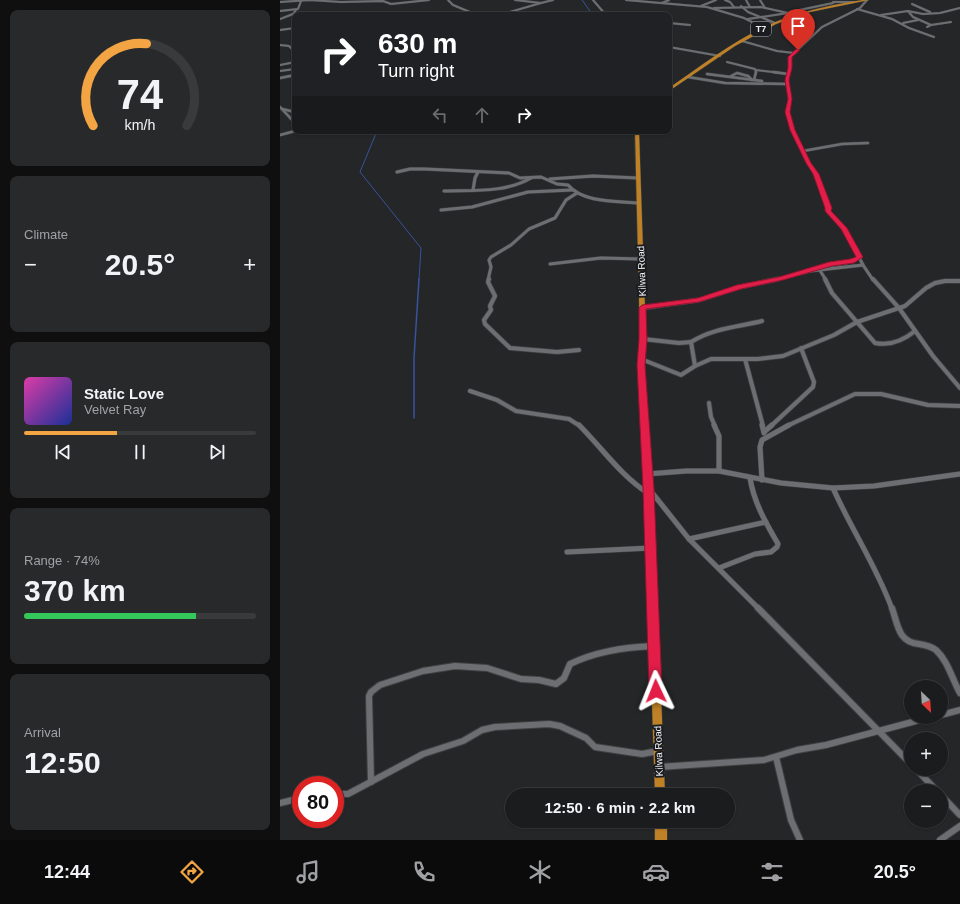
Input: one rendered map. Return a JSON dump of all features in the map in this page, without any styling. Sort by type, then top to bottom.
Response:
[{"type":"highway","name":"T7","points":[[672,88],[775,22],[839,5],[868,0]]},
{"type":"highway","name":"Kilwa Road","points":[[636,134],[640,203],[640,259],[643,339],[641,359],[649,492],[660,788]]},
{"type":"highway","points":[[661,828],[661,840]]},
{"type":"street","points":[[339,2],[347,0]]},
{"type":"street","points":[[280,2],[380,1],[390,4],[428,0]]},
{"type":"street","points":[[448,0],[452,6],[471,12]]},
{"type":"street","points":[[516,0],[541,3]]},
{"type":"street","points":[[512,12],[554,0]]},
{"type":"street","points":[[593,0],[603,12]]},
{"type":"street","points":[[626,0],[711,8],[741,6],[765,8],[797,15]]},
{"type":"street","points":[[650,0],[655,2]]},
{"type":"street","points":[[662,3],[669,0]]},
{"type":"street","points":[[700,7],[716,0]]},
{"type":"street","points":[[725,0],[730,2],[734,7]]},
{"type":"street","points":[[746,0],[750,7]]},
{"type":"street","points":[[760,0],[765,8]]},
{"type":"street","points":[[829,0],[839,5]]},
{"type":"street","points":[[868,0],[857,9],[822,27],[790,57],[790,68],[787,84],[790,99],[788,112],[792,130],[816,174],[829,208],[828,211],[844,228],[863,265],[876,284],[899,308],[933,356],[960,388]]},
{"type":"street","points":[[293,12],[299,9],[301,1]]},
{"type":"street","points":[[748,19],[791,13],[833,2],[854,2]]},
{"type":"street","points":[[912,4],[934,13]]},
{"type":"street","points":[[741,6],[748,12],[775,22]]},
{"type":"street","points":[[711,8],[748,19],[764,28]]},
{"type":"street","points":[[880,15],[908,11],[923,14],[960,8]]},
{"type":"street","points":[[857,9],[880,15],[934,37]]},
{"type":"street","points":[[280,11],[297,10]]},
{"type":"street","points":[[908,11],[911,13],[912,17],[931,25]]},
{"type":"street","points":[[280,18],[292,14]]},
{"type":"street","points":[[901,23],[906,24],[918,20]]},
{"type":"street","points":[[927,27],[951,22]]},
{"type":"street","points":[[672,23],[690,25]]},
{"type":"street","points":[[280,30],[292,28]]},
{"type":"street","points":[[742,42],[777,51],[794,53]]},
{"type":"street","points":[[280,45],[289,46],[292,49]]},
{"type":"street","points":[[672,47],[720,56]]},
{"type":"street","points":[[727,62],[756,70],[788,74]]},
{"type":"street","points":[[280,65],[292,63]]},
{"type":"street","points":[[280,71],[292,69]]},
{"type":"street","points":[[753,80],[756,70]]},
{"type":"street","points":[[707,74],[787,84]]},
{"type":"street","points":[[280,78],[292,76]]},
{"type":"street","points":[[688,77],[741,85],[754,83],[787,84]]},
{"type":"street","points":[[281,108],[292,111]]},
{"type":"street","points":[[281,108],[292,120]]},
{"type":"street","points":[[280,135],[292,132]]},
{"type":"street","points":[[803,151],[842,144],[868,143]]},
{"type":"street","points":[[397,172],[420,169],[509,173],[520,178],[538,177],[550,180],[557,184],[569,185]]},
{"type":"street","points":[[473,190],[475,178],[478,172]]},
{"type":"street","points":[[550,180],[593,176],[638,178]]},
{"type":"street","points":[[444,191],[504,187],[525,182],[532,178]]},
{"type":"street","points":[[571,178],[569,185],[572,190],[590,198],[640,203]]},
{"type":"street","points":[[441,210],[472,207],[528,192],[572,190]]},
{"type":"street","points":[[577,193],[566,200],[556,217],[544,224],[529,228],[511,245],[490,257],[488,282],[495,296],[490,306],[491,310],[484,320],[488,328],[498,336],[506,346],[510,348],[557,352],[579,350]]},
{"type":"street","points":[[550,264],[577,262],[604,257],[640,259]]},
{"type":"street","points":[[642,308],[699,300],[740,287],[766,282],[831,264],[852,261],[860,257]]},
{"type":"street","points":[[799,273],[819,269],[863,265]]},
{"type":"street","points":[[819,269],[828,283],[832,293],[872,340],[879,344],[907,336],[915,331]]},
{"type":"street","points":[[641,359],[679,375],[711,359],[775,358],[834,335],[857,322],[899,308],[911,302],[922,291],[940,281],[960,281]]},
{"type":"street","points":[[643,339],[679,343],[691,342],[711,332],[762,321]]},
{"type":"street","points":[[691,342],[695,366]]},
{"type":"street","points":[[764,432],[813,387],[814,382],[801,348]]},
{"type":"street","points":[[745,359],[764,432],[760,447],[762,480]]},
{"type":"street","points":[[470,391],[497,400],[516,411],[569,419],[577,423],[590,436],[612,463],[637,486],[649,492],[689,539],[829,679],[904,757]]},
{"type":"street","points":[[762,440],[846,398],[862,393],[890,396],[924,404],[960,406]]},
{"type":"street","points":[[709,403],[711,417],[719,436],[719,471]]},
{"type":"street","points":[[647,474],[686,471],[719,471],[762,480],[833,488],[874,486],[960,474]]},
{"type":"street","points":[[719,568],[755,554],[775,550],[778,544],[756,502],[750,478]]},
{"type":"street","points":[[833,488],[845,516],[883,584],[902,637],[909,643],[932,647],[938,652],[960,693]]},
{"type":"street","points":[[689,539],[766,522]]},
{"type":"street","points":[[567,552],[651,548]]},
{"type":"street","points":[[371,782],[369,696],[371,692],[380,685],[423,672],[454,666],[487,668],[521,678],[556,684],[564,678],[570,664],[598,651],[630,646],[654,646]]},
{"type":"street","points":[[948,713],[960,710]]},
{"type":"street","points":[[344,794],[348,794],[382,777],[423,754],[463,741],[482,730],[495,727],[549,724],[560,726],[586,738],[595,747],[642,754],[658,752]]},
{"type":"street","points":[[659,767],[708,763],[738,763],[776,757],[797,750],[826,745],[904,724]]},
{"type":"street","points":[[776,757],[791,820],[800,840]]},
{"type":"street","points":[[923,776],[930,784]]},
{"type":"street","points":[[280,803],[292,801]]},
{"type":"street","points":[[948,802],[960,814]]},
{"type":"street","points":[[941,840],[960,826]]},
{"type":"waterway","points":[[582,0],[589,12]]},
{"type":"waterway","points":[[376,134],[360,172],[421,248],[419,280]]},
{"type":"waterway","points":[[414,418],[414,358],[419,279]]},
{"type":"route","points":[[656,691],[648,489],[641,365],[643,339],[642,308],[699,300],[725,291],[780,279],[823,267],[828,264],[856,260],[860,257],[844,228],[828,211],[829,208],[816,174],[808,163],[798,138],[792,130],[788,112],[790,99],[787,80],[790,68],[790,57],[798,50]]}]
